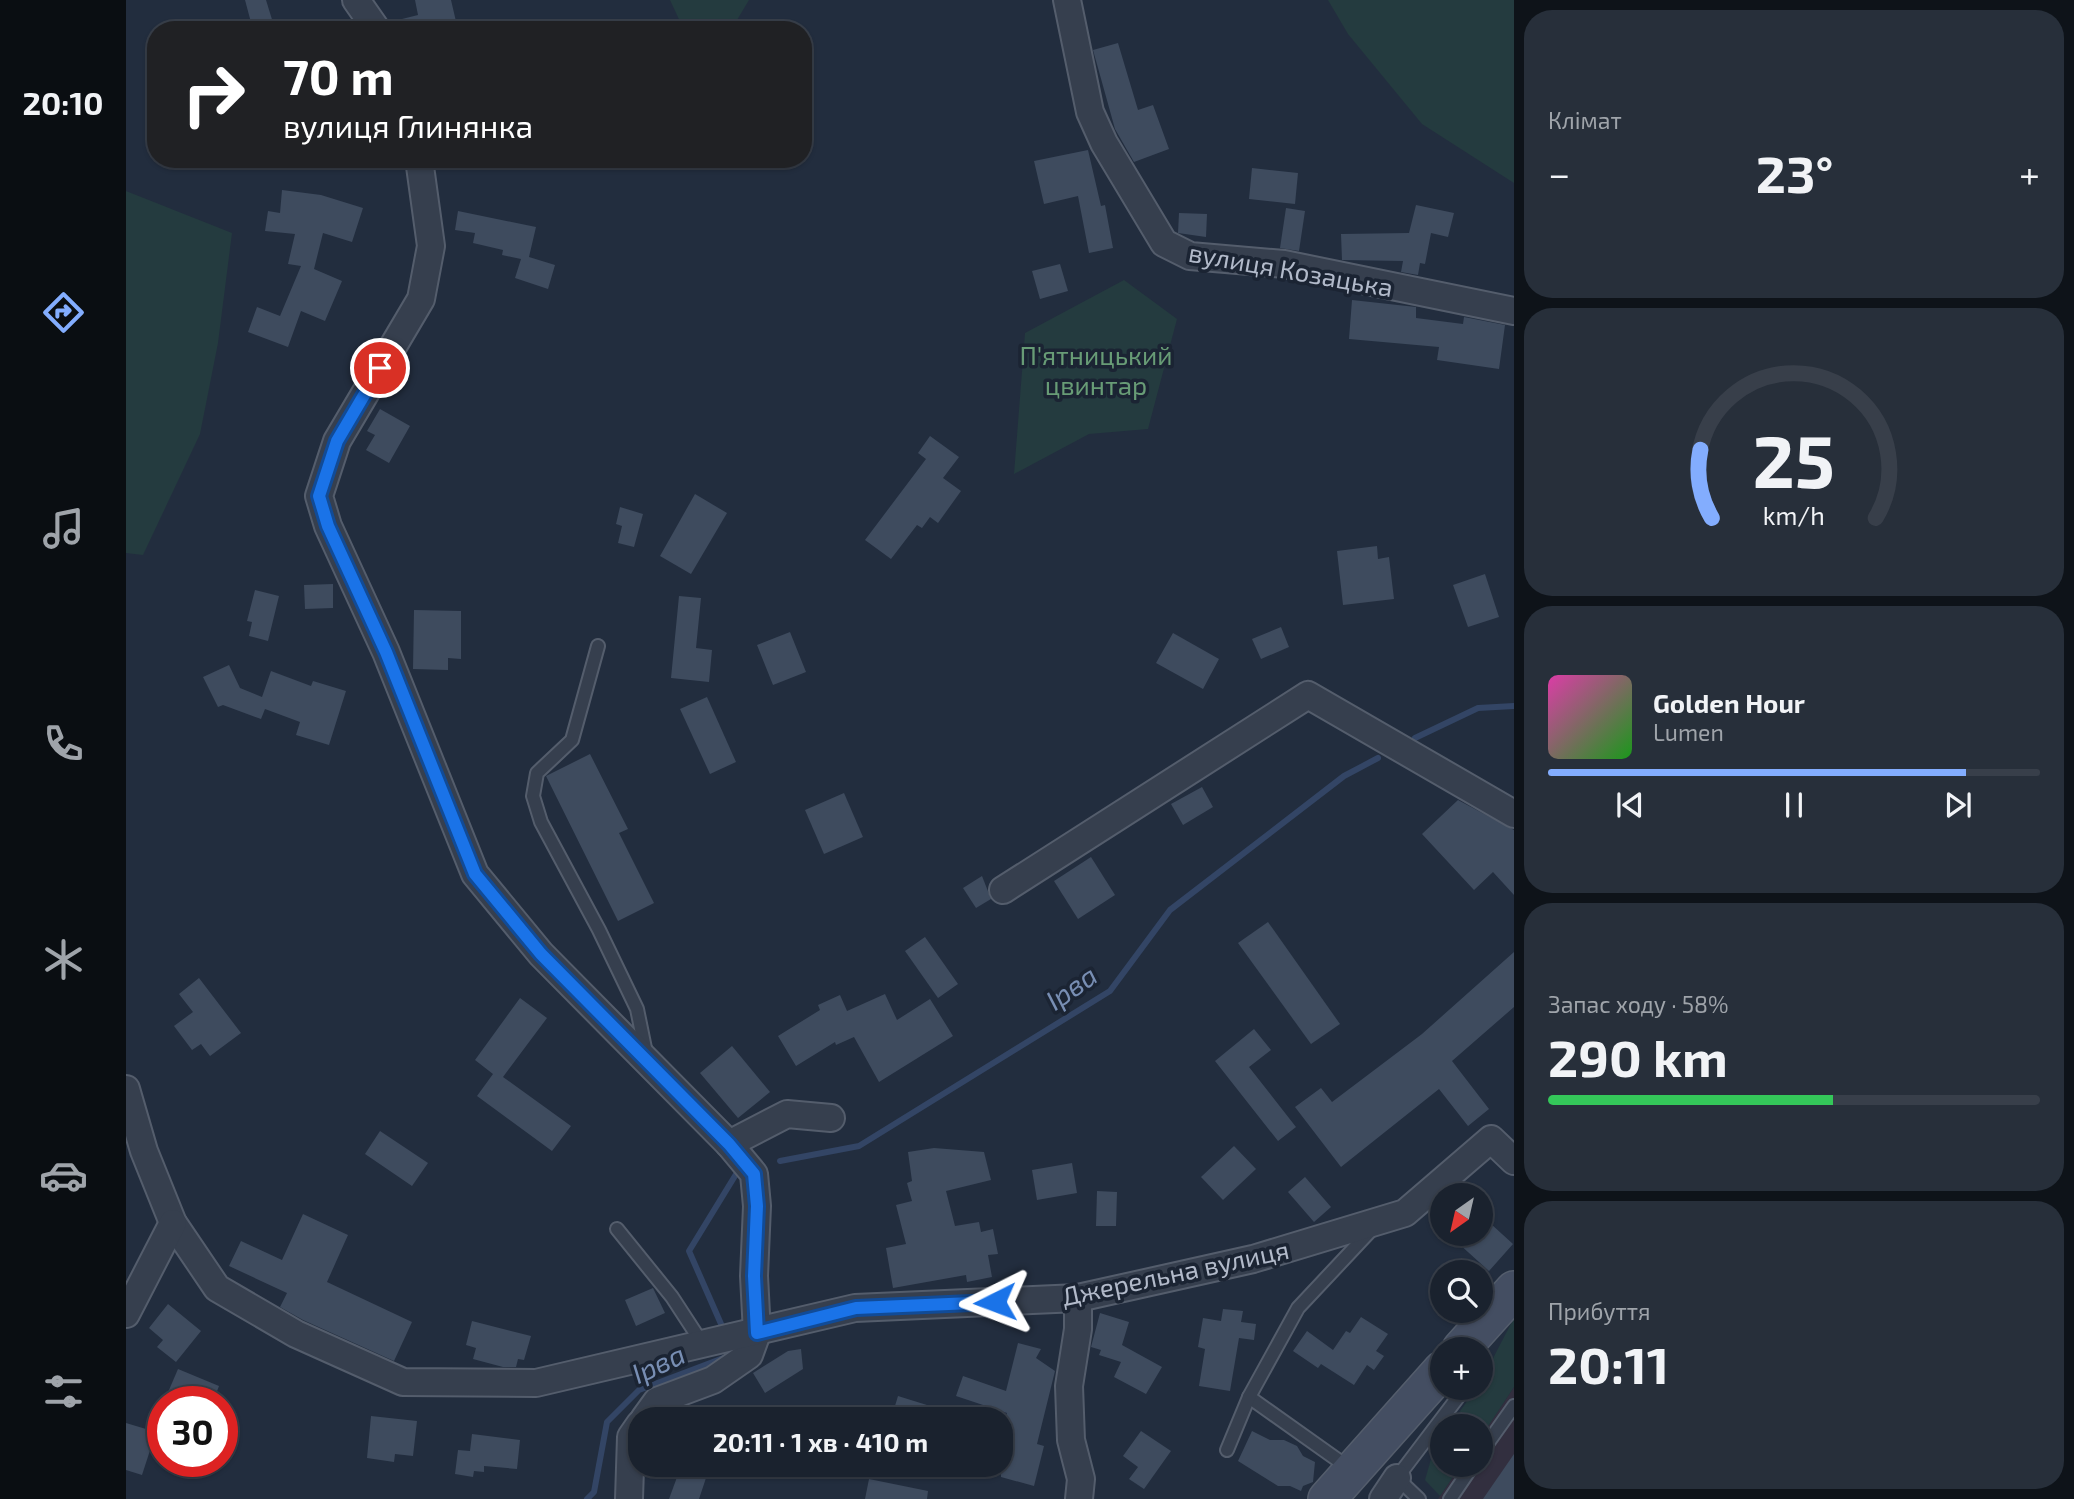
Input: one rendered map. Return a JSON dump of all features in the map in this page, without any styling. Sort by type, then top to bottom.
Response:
[{"type":"main road","points":[[1479,1337],[1507,1298]]},
{"type":"main road","points":[[1327,1499],[1430,1383]]},
{"type":"street","points":[[356,0],[371,21]]},
{"type":"street","name":"вулиця Козацька","points":[[1067,0],[1090,112],[1104,143],[1164,243],[1190,256],[1284,264],[1514,311]]},
{"type":"street","points":[[420,168],[431,246],[421,299],[337,441],[319,496],[328,526],[386,652],[475,874],[541,954],[729,1144],[754,1174],[757,1206],[754,1276],[730,1337],[749,1354],[713,1380],[657,1401],[653,1407]]},
{"type":"street","points":[[1003,890],[1308,695],[1514,814]]},
{"type":"street","name":"Джерельна вулиця","points":[[126,1090],[144,1151],[173,1223],[217,1288],[296,1334],[403,1382],[536,1383],[856,1308],[1078,1298],[1253,1259],[1405,1213],[1491,1139],[1514,1161]]},
{"type":"street","points":[[729,1144],[787,1114],[831,1118]]},
{"type":"street","points":[[126,1314],[173,1223]]},
{"type":"street","points":[[1078,1298],[1078,1329],[1069,1386],[1071,1440],[1080,1479],[1079,1499]]},
{"type":"street","points":[[629,1499],[630,1477]]},
{"type":"lane","points":[[598,646],[572,740],[537,773],[533,796],[541,822],[600,930],[637,1009],[648,1064]]},
{"type":"lane","points":[[1227,1450],[1249,1397],[1298,1308],[1380,1220]]},
{"type":"lane","points":[[617,1229],[672,1297],[730,1337]]},
{"type":"lane","points":[[1249,1397],[1342,1463],[1359,1463]]},
{"type":"lane","points":[[1419,1499],[1386,1492],[1456,1400]]},
{"type":"lane","points":[[1493,1436],[1514,1406]]},
{"type":"lane","points":[[1450,1499],[1465,1477]]},
{"type":"shaded area","points":[[1514,1387],[1514,1499],[1438,1499],[1453,1477],[1493,1477],[1493,1419]]},
{"type":"green space","points":[[670,0],[749,0],[736,21],[680,21]]},
{"type":"green space","points":[[1328,0],[1514,0],[1514,183],[1422,124],[1348,34]]},
{"type":"green space","points":[[126,191],[232,233],[218,343],[200,434],[143,555],[126,553]]},
{"type":"green space","name":"П'ятницький цвинтар","points":[[1124,280],[1177,319],[1148,429],[1089,434],[1014,474],[1025,333]]},
{"type":"green space","points":[[1514,1318],[1514,1387],[1493,1419],[1493,1414],[1458,1414],[1468,1400],[1493,1400],[1493,1358]]},
{"type":"green space","points":[[1430,1462],[1430,1477],[1453,1477],[1440,1496],[1425,1480]]},
{"type":"building","points":[[245,0],[266,0],[272,21],[251,21]]},
{"type":"building","points":[[415,0],[451,0],[456,21],[394,21],[418,15]]},
{"type":"building","points":[[1118,43],[1138,110],[1153,105],[1169,149],[1134,162],[1115,129],[1093,50]]},
{"type":"building","points":[[1088,150],[1101,206],[1105,205],[1113,248],[1089,253],[1078,196],[1044,204],[1034,161]]},
{"type":"building","points":[[1252,168],[1298,173],[1295,204],[1249,199]]},
{"type":"building","points":[[282,190],[321,195],[363,208],[352,242],[323,233],[314,269],[342,281],[325,321],[301,311],[288,347],[248,332],[257,307],[280,316],[301,266],[288,264],[295,234],[265,231],[268,211],[280,213]]},
{"type":"building","points":[[1416,205],[1454,213],[1448,237],[1431,233],[1425,264],[1420,263],[1418,275],[1401,272],[1403,261],[1342,260],[1341,234],[1409,233]]},
{"type":"building","points":[[1286,208],[1305,211],[1299,251],[1280,248]]},
{"type":"building","points":[[458,211],[536,227],[529,257],[555,265],[548,289],[515,278],[521,259],[502,255],[503,250],[473,243],[475,233],[455,230]]},
{"type":"building","points":[[1179,213],[1207,214],[1206,237],[1178,233]]},
{"type":"building","points":[[1060,264],[1068,291],[1040,299],[1032,271]]},
{"type":"building","points":[[1352,300],[1416,307],[1416,318],[1463,324],[1464,317],[1505,325],[1499,369],[1437,360],[1439,347],[1349,339]]},
{"type":"building","points":[[380,409],[410,426],[389,463],[366,450],[375,435],[367,431]]},
{"type":"building","points":[[930,436],[959,457],[943,478],[961,491],[938,523],[930,517],[922,528],[917,525],[891,559],[865,540],[926,459],[918,453]]},
{"type":"building","points":[[695,494],[727,513],[691,574],[660,556]]},
{"type":"building","points":[[620,507],[643,514],[634,547],[618,543],[622,526],[616,524]]},
{"type":"building","points":[[1377,546],[1378,559],[1389,557],[1394,599],[1343,605],[1337,551]]},
{"type":"building","points":[[1485,574],[1499,617],[1468,627],[1453,585]]},
{"type":"building","points":[[333,584],[333,608],[305,609],[304,585]]},
{"type":"building","points":[[255,590],[279,596],[268,641],[249,636],[252,622],[247,621]]},
{"type":"building","points":[[679,596],[701,598],[696,648],[712,650],[709,682],[671,678]]},
{"type":"building","points":[[414,610],[461,611],[461,659],[448,658],[448,670],[413,669]]},
{"type":"building","points":[[1281,627],[1289,647],[1261,659],[1252,639]]},
{"type":"building","points":[[790,632],[806,672],[773,685],[757,645]]},
{"type":"building","points":[[1173,633],[1219,659],[1203,689],[1156,663]]},
{"type":"building","points":[[229,665],[240,688],[262,697],[271,671],[311,686],[313,681],[346,691],[329,745],[296,735],[300,722],[265,709],[261,719],[223,705],[218,707],[203,677]]},
{"type":"building","points":[[707,697],[736,762],[710,774],[680,709]]},
{"type":"building","points":[[590,754],[628,829],[619,833],[654,903],[618,921],[546,776]]},
{"type":"building","points":[[1202,787],[1213,807],[1183,825],[1171,804]]},
{"type":"building","points":[[844,793],[863,837],[824,854],[805,810]]},
{"type":"building","points":[[1458,800],[1514,830],[1514,895],[1493,872],[1474,890],[1422,834]]},
{"type":"building","points":[[1091,857],[1115,895],[1078,919],[1054,881]]},
{"type":"building","points":[[982,876],[991,899],[976,908],[963,888]]},
{"type":"building","points":[[1268,922],[1340,1024],[1311,1044],[1238,943]]},
{"type":"building","points":[[925,937],[958,984],[938,998],[905,951]]},
{"type":"building","points":[[1514,952],[1514,1007],[1452,1061],[1489,1109],[1468,1126],[1439,1089],[1341,1167],[1295,1107],[1321,1088],[1332,1102],[1422,1034]]},
{"type":"building","points":[[199,978],[241,1033],[210,1056],[201,1044],[192,1050],[174,1026],[193,1012],[179,994]]},
{"type":"building","points":[[885,994],[897,1020],[930,999],[953,1036],[879,1082],[854,1037],[836,1045],[835,1042],[796,1066],[778,1036],[820,1010],[818,1005],[840,995],[847,1011]]},
{"type":"building","points":[[520,998],[547,1018],[503,1077],[571,1126],[552,1151],[477,1096],[493,1074],[475,1060]]},
{"type":"building","points":[[1254,1029],[1271,1050],[1249,1067],[1296,1127],[1278,1141],[1215,1061]]},
{"type":"building","points":[[732,1046],[770,1092],[738,1118],[700,1073]]},
{"type":"building","points":[[380,1131],[428,1163],[412,1186],[365,1154]]},
{"type":"building","points":[[1234,1146],[1256,1169],[1223,1200],[1201,1177]]},
{"type":"building","points":[[934,1148],[984,1152],[991,1180],[946,1191],[955,1226],[979,1222],[981,1232],[993,1229],[998,1254],[988,1255],[992,1277],[967,1282],[966,1275],[893,1288],[886,1248],[906,1244],[896,1205],[912,1201],[907,1183],[912,1181],[908,1152]]},
{"type":"building","points":[[1072,1163],[1077,1193],[1037,1200],[1032,1170]]},
{"type":"building","points":[[1305,1177],[1331,1207],[1314,1222],[1288,1192]]},
{"type":"building","points":[[1097,1191],[1117,1192],[1116,1226],[1096,1226]]},
{"type":"building","points":[[303,1214],[348,1235],[327,1282],[412,1322],[394,1361],[280,1307],[287,1293],[229,1266],[241,1241],[282,1260]]},
{"type":"building","points":[[1493,1226],[1513,1244],[1493,1266],[1493,1260],[1477,1260],[1461,1246],[1493,1246]]},
{"type":"building","points":[[653,1288],[665,1313],[636,1326],[625,1300]]},
{"type":"building","points":[[168,1304],[201,1331],[176,1362],[157,1347],[163,1340],[149,1328]]},
{"type":"building","points":[[1223,1309],[1243,1311],[1241,1322],[1256,1324],[1254,1340],[1239,1338],[1230,1391],[1199,1386],[1205,1349],[1198,1347],[1203,1318],[1221,1321]]},
{"type":"building","points":[[1100,1313],[1129,1322],[1122,1345],[1162,1367],[1146,1394],[1114,1377],[1121,1362],[1099,1355],[1101,1350],[1091,1347]]},
{"type":"building","points":[[1361,1317],[1388,1334],[1376,1351],[1384,1356],[1374,1370],[1367,1365],[1354,1385],[1321,1364],[1318,1368],[1293,1351],[1307,1331],[1333,1350],[1346,1331],[1350,1333]]},
{"type":"building","points":[[472,1321],[531,1336],[524,1360],[518,1359],[516,1367],[503,1367],[473,1359],[476,1348],[466,1345]]},
{"type":"building","points":[[1018,1343],[1041,1349],[1036,1358],[1055,1371],[1037,1444],[1044,1446],[1034,1486],[1001,1477],[1013,1477],[1013,1407],[989,1407],[956,1396],[963,1376],[1006,1391]]},
{"type":"building","points":[[801,1349],[803,1369],[765,1393],[753,1373],[788,1351]]},
{"type":"building","points":[[178,1369],[219,1386],[171,1386]]},
{"type":"building","points":[[898,1396],[933,1407],[895,1407]]},
{"type":"building","points":[[371,1416],[417,1421],[413,1456],[395,1454],[394,1462],[367,1458]]},
{"type":"building","points":[[126,1423],[147,1429],[147,1460],[142,1475],[126,1470]]},
{"type":"building","points":[[1141,1431],[1171,1451],[1144,1489],[1129,1479],[1138,1467],[1123,1456]]},
{"type":"building","points":[[1252,1431],[1270,1440],[1284,1440],[1297,1446],[1303,1456],[1315,1462],[1313,1482],[1303,1486],[1301,1491],[1290,1486],[1278,1486],[1238,1461]]},
{"type":"building","points":[[472,1434],[520,1440],[517,1469],[484,1466],[484,1472],[474,1471],[473,1477],[455,1474],[458,1450],[470,1451]]},
{"type":"building","points":[[1514,1454],[1514,1499],[1483,1499]]},
{"type":"building","points":[[677,1477],[706,1478],[699,1499],[669,1499]]},
{"type":"building","points":[[869,1479],[928,1491],[927,1499],[865,1499]]},
{"type":"waterway","name":"Ірва","points":[[1415,738],[1478,708],[1514,706]]},
{"type":"waterway","name":"Ірва","points":[[780,1161],[859,1146],[1110,991],[1170,910],[1344,776],[1378,758]]},
{"type":"waterway","name":"Ірва","points":[[725,1333],[689,1251],[738,1171]]},
{"type":"waterway","name":"Ірва","points":[[587,1499],[594,1492],[607,1422],[639,1390],[726,1357]]},
{"type":"route","points":[[380,368],[337,441],[319,496],[328,526],[386,652],[475,874],[541,954],[620,1037],[729,1144],[754,1174],[757,1206],[754,1276],[757,1333],[856,1308],[995,1302]]}]
